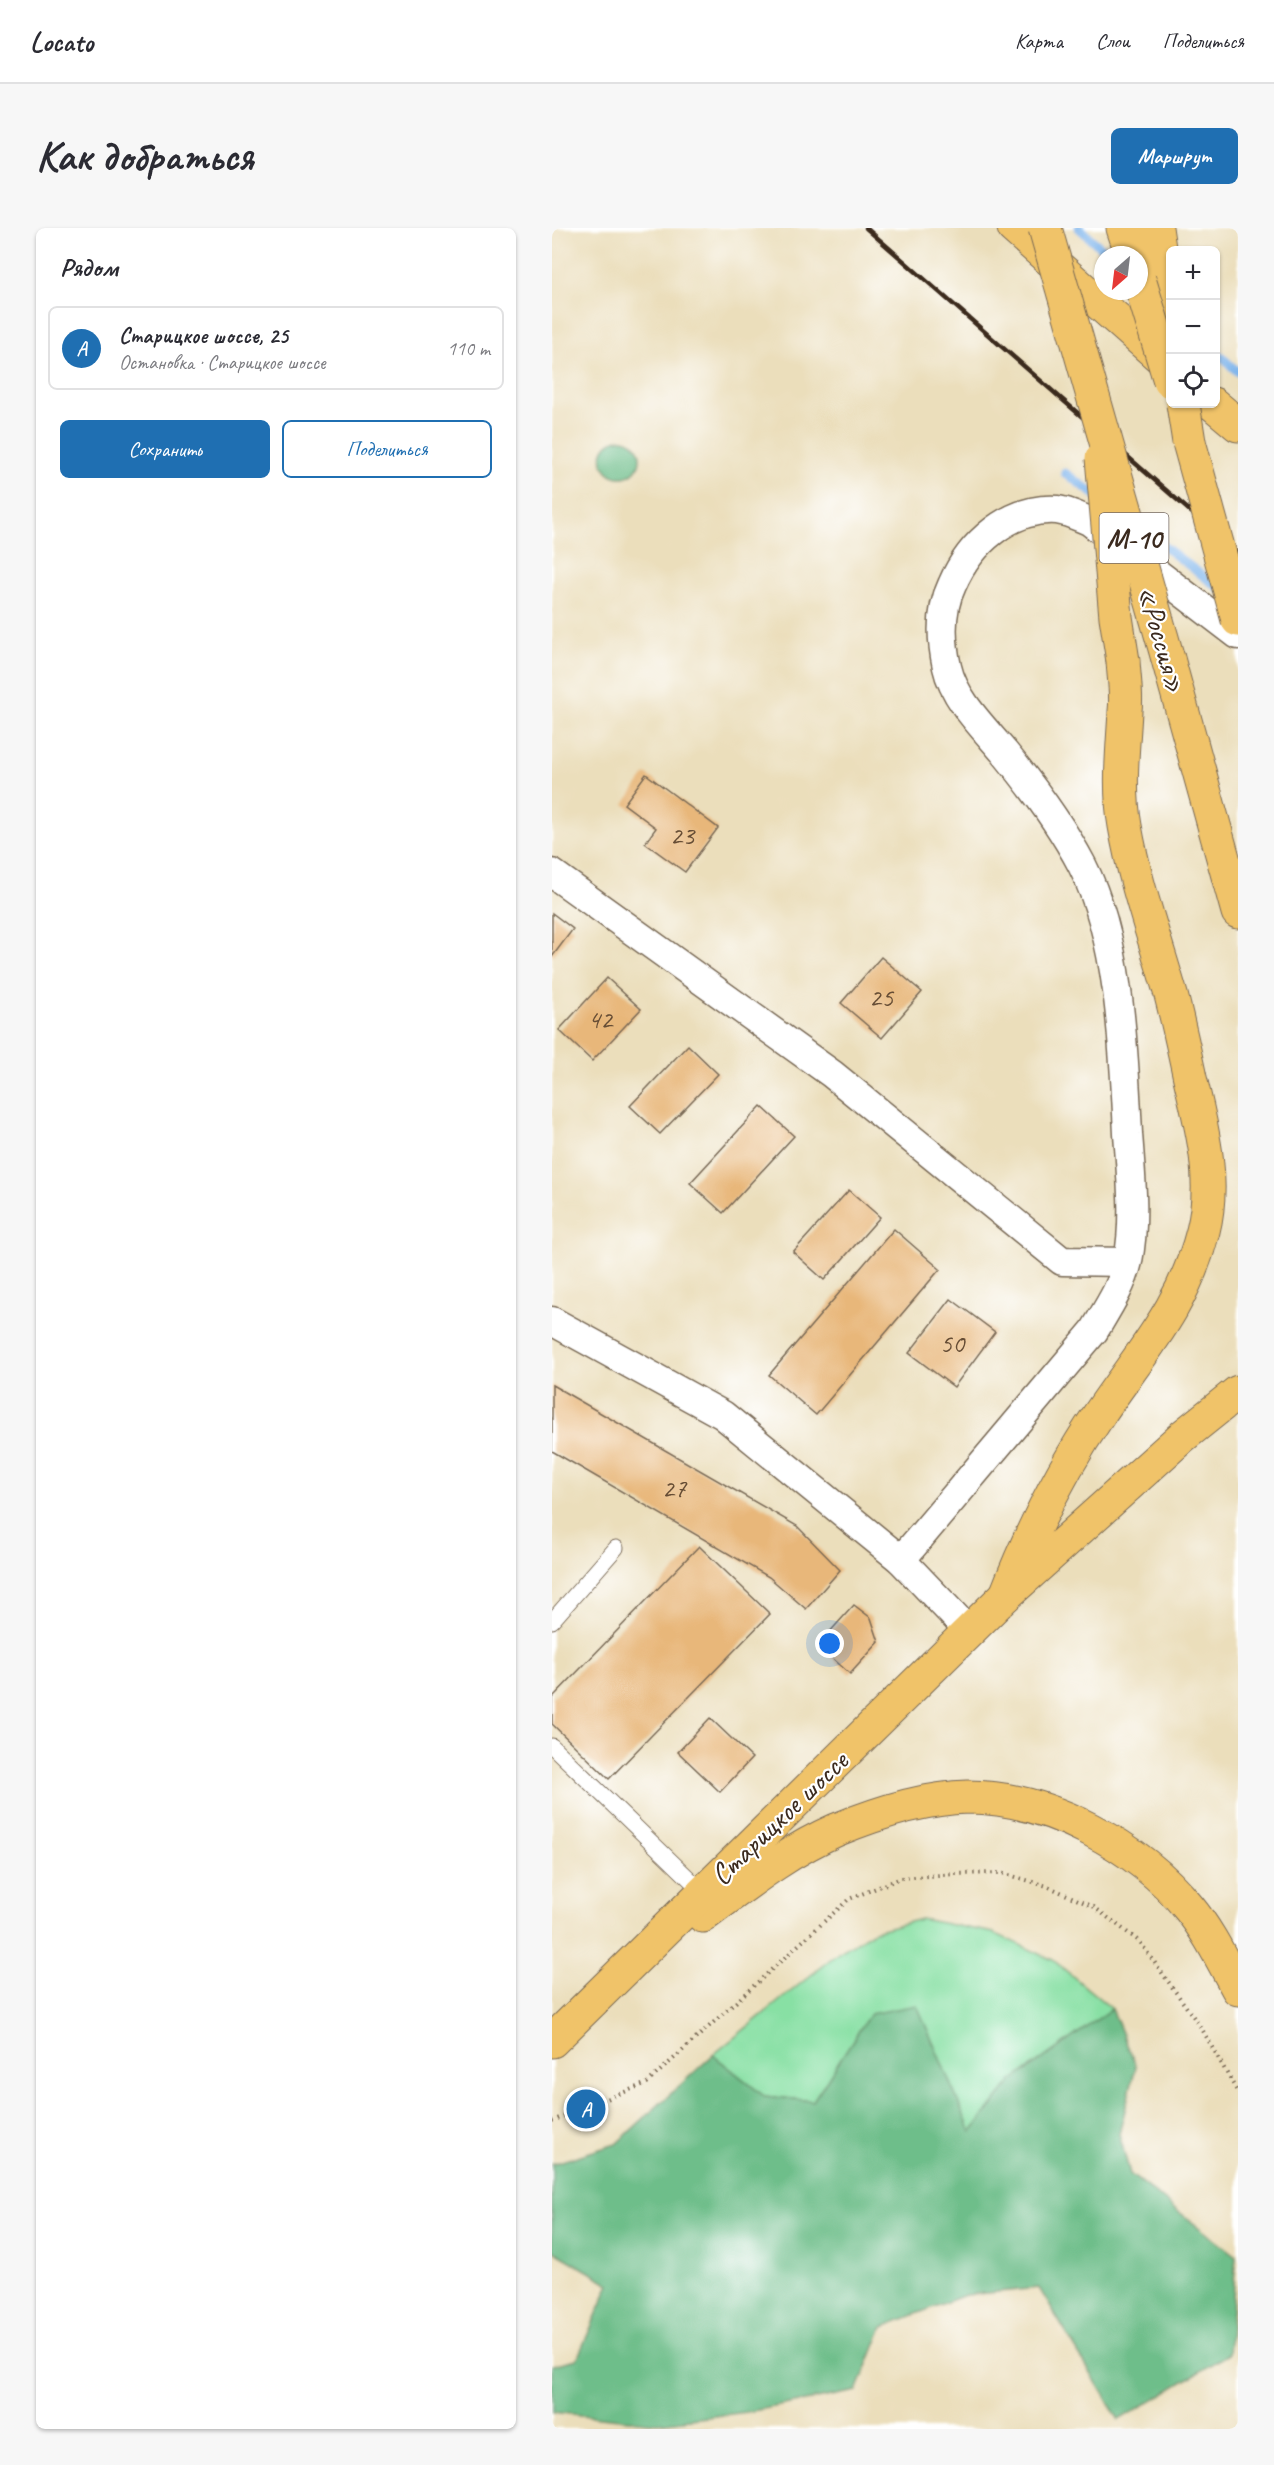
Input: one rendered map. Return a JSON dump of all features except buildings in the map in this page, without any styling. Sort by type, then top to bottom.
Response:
[{"type":"main road","points":[[1014,228],[1166,362]]},
{"type":"main road","name":"«Россия»","points":[[1044,228],[1238,912]]},
{"type":"main road","points":[[1124,228],[1129,246]]},
{"type":"main road","points":[[1156,228],[1167,300]]},
{"type":"main road","points":[[1145,300],[1166,368]]},
{"type":"main road","name":"М-10","points":[[1178,408],[1238,620]]},
{"type":"main road","points":[[1184,408],[1189,442]]},
{"type":"main road","points":[[1218,408],[1238,425]]},
{"type":"main road","points":[[1006,1595],[1026,1543],[1075,1452],[1171,1311],[1193,1263],[1203,1229],[1207,1203],[1208,1176],[1200,1120],[1171,998],[1134,869],[1125,824],[1120,759],[1126,709],[1123,662],[1116,617],[1099,417]]},
{"type":"main road","name":"Старицкое шоссе","points":[[554,2034],[609,1985],[1006,1595],[1183,1436],[1238,1392]]},
{"type":"main road","points":[[609,1985],[750,1881],[795,1852],[834,1831],[904,1807],[932,1800],[968,1797],[998,1800],[1035,1808],[1111,1840],[1138,1858],[1164,1880],[1190,1909],[1238,1989]]},
{"type":"street","points":[[901,1560],[1094,1331],[1115,1297],[1127,1262],[1132,1216],[1125,1080],[1113,964],[1098,903],[1081,864],[1052,819],[1024,778],[973,714],[947,670],[942,625],[952,585],[977,546],[1013,517],[1035,510],[1060,510],[1089,521],[1238,635]]},
{"type":"street","points":[[552,873],[832,1074],[1062,1261],[1127,1262]]},
{"type":"street","points":[[552,1322],[723,1415],[901,1560],[969,1631]]},
{"type":"lane","points":[[552,1621],[616,1548]]},
{"type":"lane","points":[[552,1746],[703,1892]]},
{"type":"path","points":[[552,2121],[647,2083],[849,1899],[901,1878],[955,1874],[1002,1873],[1047,1886],[1094,1907],[1140,1942],[1202,2029],[1238,2093]]},
{"type":"green space","points":[[621,439],[634,445],[640,458],[634,471],[621,477],[608,471],[602,458],[608,445]]},
{"type":"green space","points":[[921,1919],[994,1933],[1053,1960],[1112,2009],[1012,2081],[971,2133],[870,2014],[813,2101],[764,2096],[713,2055],[838,1953],[874,1931]]},
{"type":"green space","points":[[917,2005],[971,2132],[1012,2081],[1112,2009],[1136,2066],[1119,2134],[1130,2174],[1236,2256],[1229,2354],[1119,2420],[1039,2288],[965,2295],[883,2327],[857,2391],[747,2412],[658,2423],[552,2412],[552,2365],[577,2359],[610,2284],[552,2250],[552,2164],[616,2144],[713,2055],[764,2096],[813,2101],[870,2014]]},
{"type":"waterway","points":[[1079,228],[1099,246]]},
{"type":"waterway","points":[[1218,354],[1238,372]]},
{"type":"waterway","points":[[1065,473],[1097,496]]},
{"type":"waterway","points":[[1142,530],[1219,588]]},
{"type":"railway","points":[[866,228],[1238,553]]},
{"type":"place","name":"Старицкое шоссе, 25","points":[[586,2109]]}]
